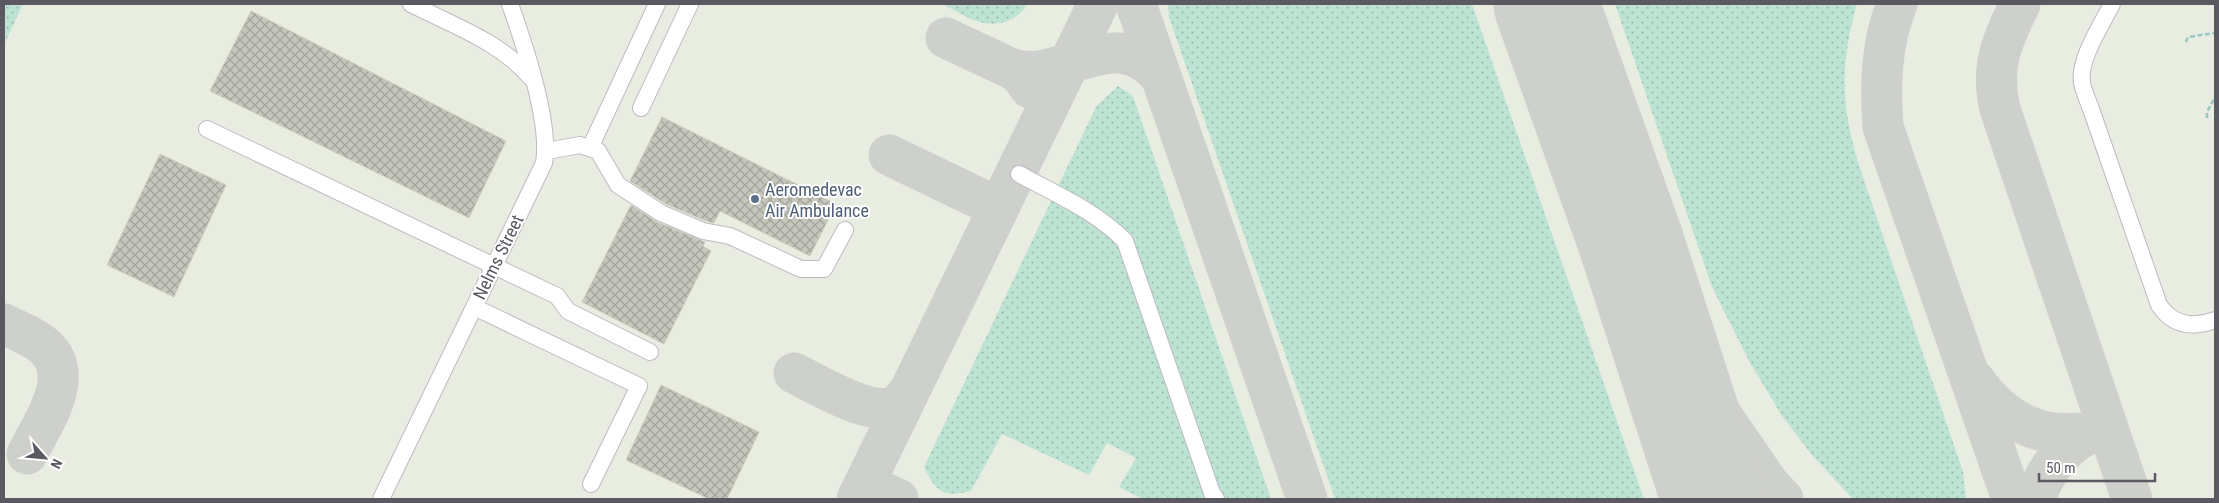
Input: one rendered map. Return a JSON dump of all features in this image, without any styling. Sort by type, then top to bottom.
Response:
[{"type":"lane","points":[[411,4],[498,48],[513,58],[532,79]]},
{"type":"lane","name":"Nelms Street","points":[[381,499],[544,163],[546,151],[543,124],[527,53],[510,4]]},
{"type":"lane","points":[[590,148],[657,4]]},
{"type":"lane","points":[[642,108],[690,4]]},
{"type":"lane","points":[[2112,4],[2090,49],[2082,72],[2082,83],[2159,305],[2170,318],[2179,323],[2195,325],[2215,320]]},
{"type":"lane","points":[[207,129],[557,296],[568,311],[650,352]]},
{"type":"lane","points":[[546,151],[580,145],[590,148],[598,152],[618,185],[662,213],[703,231],[730,236],[801,269],[824,270],[844,230]]},
{"type":"lane","points":[[1019,174],[1107,223],[1125,241],[1212,493],[1216,499]]},
{"type":"lane","points":[[474,307],[639,386],[591,484]]},
{"type":"path","points":[[2186,42],[2188,37],[2215,33]]},
{"type":"path","points":[[2207,118],[2207,112],[2215,97]]},
{"type":"green space","points":[[4,4],[23,4],[4,45]]},
{"type":"green space","points":[[941,4],[1027,4],[1013,18],[994,24],[975,21]]},
{"type":"green space","points":[[1168,4],[1472,4],[1644,499],[1335,499],[1169,17]]},
{"type":"green space","points":[[1615,4],[1857,4],[1847,48],[1845,69],[1846,110],[1850,130],[1862,174],[1963,472],[1966,499],[1853,499],[1812,455],[1782,416],[1749,361],[1712,287]]},
{"type":"green space","points":[[1118,86],[1133,96],[1271,499],[1143,499],[1119,487],[1136,458],[1107,443],[1089,475],[1002,434],[971,491],[954,494],[941,491],[932,482],[924,467],[1096,107]]},
{"type":"building","points":[[251,11],[506,141],[469,218],[210,91]]},
{"type":"building","points":[[662,117],[836,204],[810,256],[720,211],[714,223],[706,221],[666,204],[630,181]]},
{"type":"building","points":[[160,154],[226,185],[174,297],[107,265]]},
{"type":"building","points":[[631,205],[657,222],[705,242],[703,246],[711,251],[664,344],[582,302]]},
{"type":"building","points":[[661,385],[759,432],[727,499],[709,499],[626,460]]},
{"type":"taxiway","points":[[857,499],[1098,4]]},
{"type":"taxiway","points":[[1136,4],[1307,499]]},
{"type":"taxiway","points":[[1897,4],[1888,34],[1883,64],[1883,127],[2012,499]]},
{"type":"taxiway","points":[[2020,4],[2003,42],[1997,67],[1996,80],[2000,109],[2132,499]]},
{"type":"taxiway","points":[[946,38],[1012,69],[1020,74],[1030,88]]},
{"type":"taxiway","points":[[1012,69],[1032,71],[1051,69],[1107,53],[1125,54],[1143,61],[1161,77]]},
{"type":"taxiway","points":[[889,155],[999,208]]},
{"type":"taxiway","points":[[1631,242],[1711,400],[1769,484],[1783,499]]},
{"type":"taxiway","points":[[4,324],[40,342],[54,358],[58,371],[58,385],[54,400],[27,454]]},
{"type":"taxiway","points":[[794,373],[830,392],[860,404],[874,407],[887,408],[897,405],[910,390]]},
{"type":"taxiway","points":[[1975,381],[1999,408],[2027,426],[2042,431],[2058,433],[2094,431]]},
{"type":"taxiway","points":[[2035,499],[2045,477],[2059,457],[2077,441],[2099,429]]},
{"type":"taxiway","points":[[864,484],[898,499]]},
{"type":"runway","points":[[1546,4],[1631,242],[1714,499]]},
{"type":"place","name":"Aeromedevac Air Ambulance","points":[[755,199]]}]
